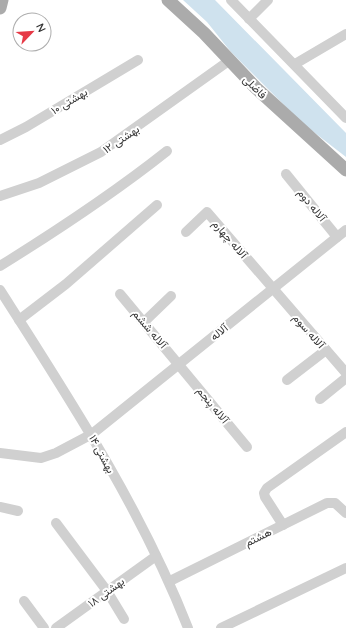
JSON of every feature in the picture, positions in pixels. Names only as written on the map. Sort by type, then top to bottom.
[{"type":"main road","points":[[0,8],[2,0]]},
{"type":"main road","name":"فاضلی","points":[[168,0],[204,33],[256,88],[346,170]]},
{"type":"street","points":[[231,0],[344,113]]},
{"type":"street","points":[[249,19],[268,0]]},
{"type":"street","points":[[294,64],[346,34]]},
{"type":"street","name":"بهشتی ۱۰","points":[[0,140],[26,127],[138,60]]},
{"type":"street","name":"بهشتی ۱۲","points":[[0,196],[39,183],[101,152],[230,60]]},
{"type":"street","points":[[0,266],[112,193],[167,151]]},
{"type":"street","name":"آلاله دوم","points":[[286,174],[337,237]]},
{"type":"street","points":[[19,320],[66,284],[157,205]]},
{"type":"street","name":"آلاله چهارم","points":[[186,232],[207,212],[273,288]]},
{"type":"street","name":"آلاله","points":[[0,453],[42,458],[56,453],[92,434],[346,230]]},
{"type":"street","name":"آلاله سوم","points":[[273,288],[346,373]]},
{"type":"street","name":"بهشتی ۱۴","points":[[0,290],[92,434],[170,581],[188,628]]},
{"type":"street","name":"آلاله ششم","points":[[120,294],[179,364]]},
{"type":"street","points":[[144,322],[171,296]]},
{"type":"street","points":[[287,380],[326,350]]},
{"type":"street","name":"آلاله پنجم","points":[[179,364],[247,447]]},
{"type":"street","points":[[320,399],[346,378]]},
{"type":"street","points":[[283,525],[265,497],[264,493],[267,488],[346,432]]},
{"type":"street","name":"هشتم","points":[[170,581],[327,503],[335,504],[346,513]]},
{"type":"street","points":[[0,507],[18,511]]},
{"type":"street","points":[[56,523],[107,591],[124,619]]},
{"type":"street","name":"بهشتی ۱۸","points":[[56,628],[156,556]]},
{"type":"street","points":[[221,628],[346,568]]},
{"type":"street","points":[[24,601],[44,628]]},
{"type":"water","points":[[183,0],[215,0],[346,133],[346,157],[302,123],[231,52],[207,22]]}]
